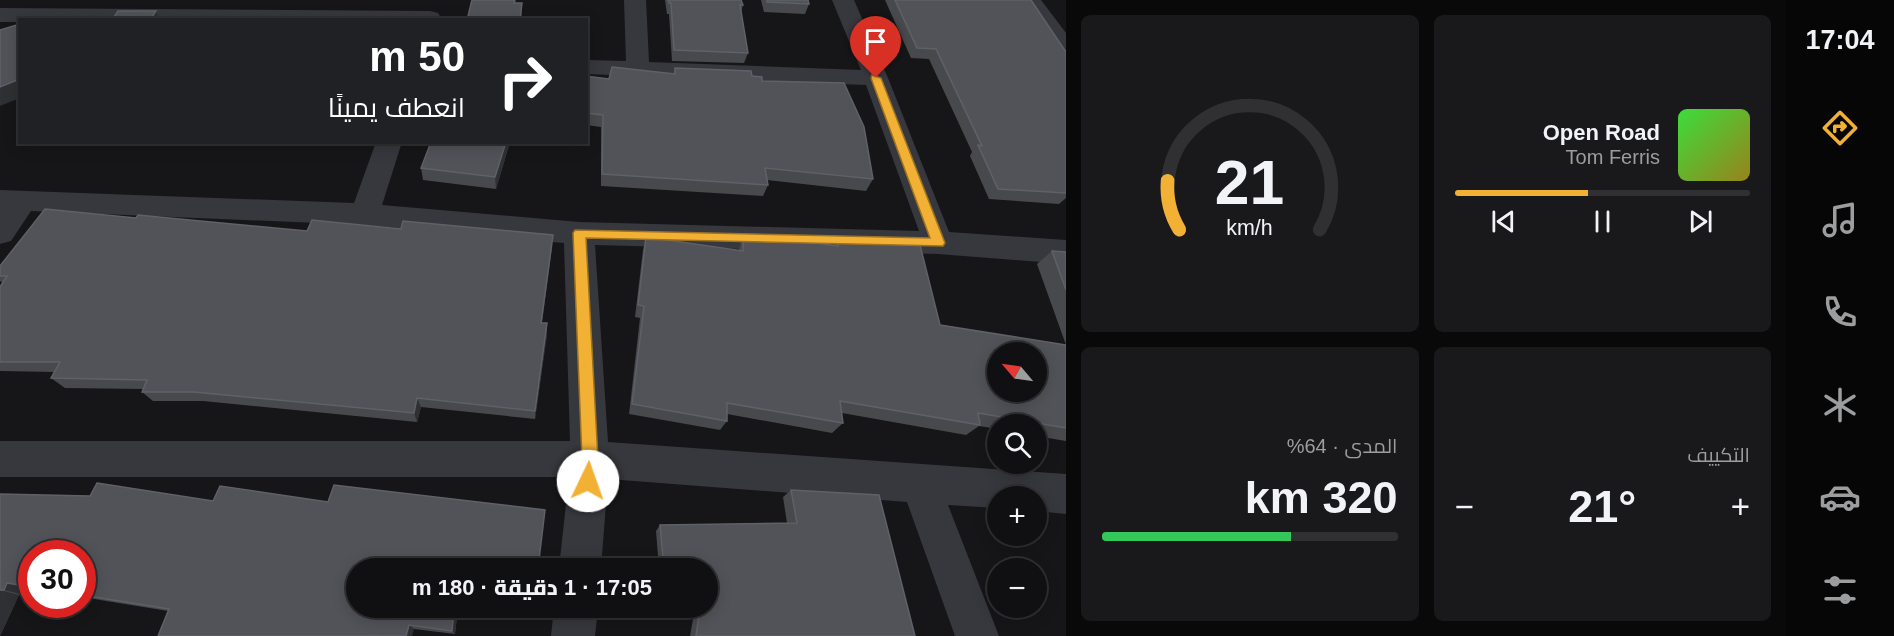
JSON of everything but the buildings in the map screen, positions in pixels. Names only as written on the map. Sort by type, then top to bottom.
[{"type":"street","points":[[635,0],[638,69]]},
{"type":"street","points":[[843,0],[876,78],[938,243]]},
{"type":"street","points":[[1030,0],[1066,49]]},
{"type":"street","points":[[0,15],[129,8],[431,13]]},
{"type":"street","points":[[588,67],[876,78]]},
{"type":"street","points":[[365,214],[388,144]]},
{"type":"street","points":[[0,233],[11,201],[365,214],[579,233],[938,243],[1066,252]]},
{"type":"street","points":[[579,233],[590,459],[581,558]]},
{"type":"street","points":[[0,459],[590,459],[1066,494]]},
{"type":"street","points":[[920,483],[977,636]]},
{"type":"street","points":[[573,636],[575,618]]},
{"type":"route","points":[[588,481],[590,459],[579,233],[938,243],[876,78]]}]
